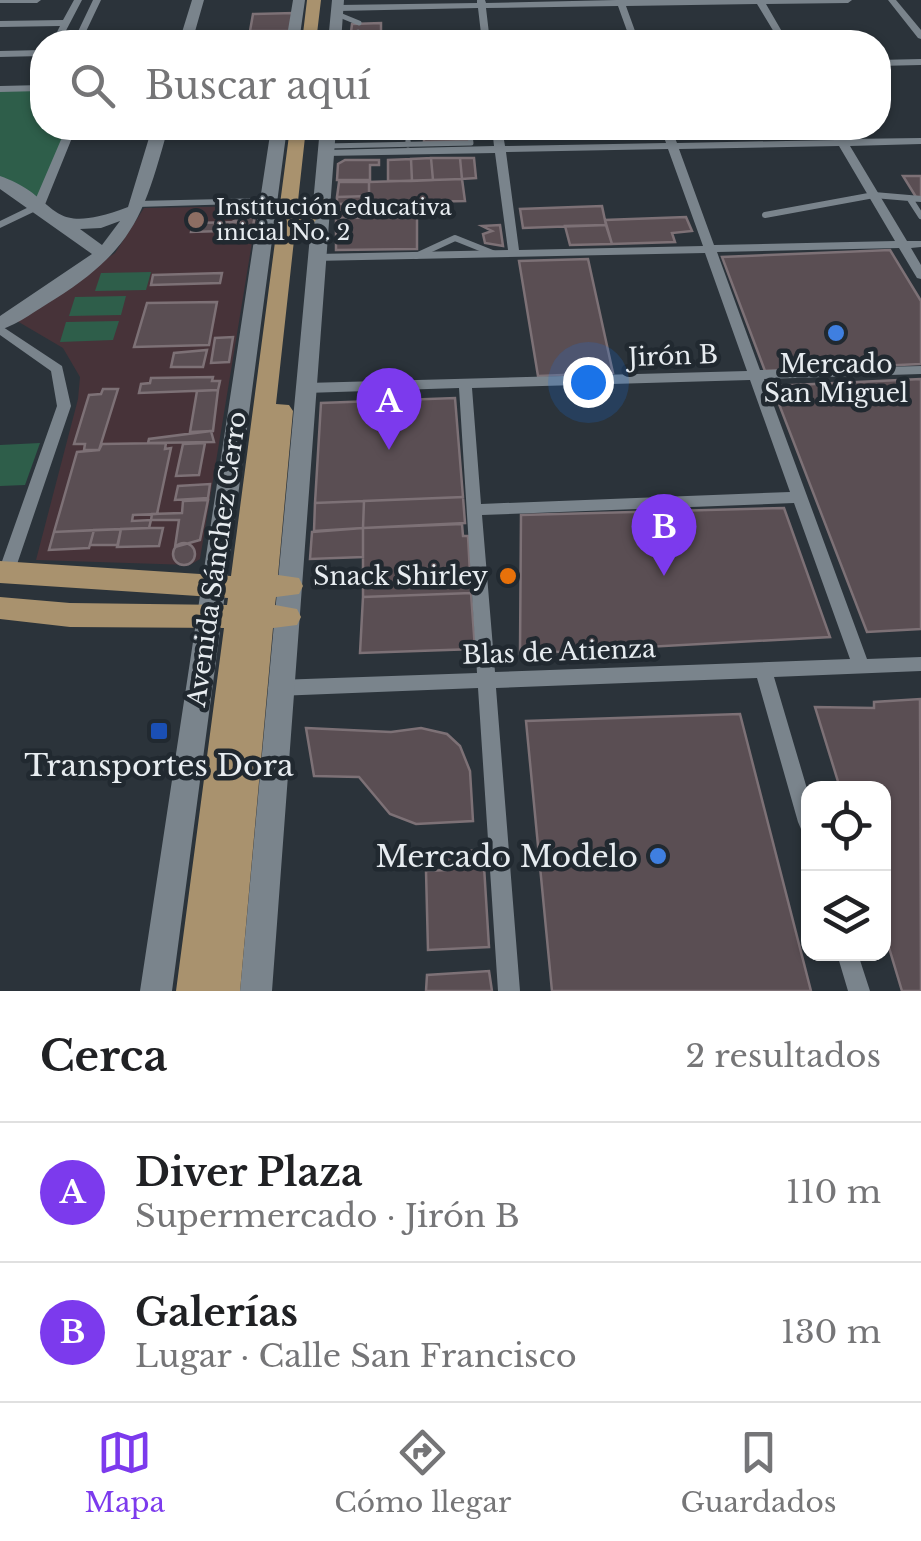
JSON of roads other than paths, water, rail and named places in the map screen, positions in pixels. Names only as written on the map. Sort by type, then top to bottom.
[{"type":"main road","points":[[189,30],[198,0]]},
{"type":"main road","points":[[294,30],[299,0]]},
{"type":"main road","points":[[314,0],[321,30]]},
{"type":"main road","points":[[0,327],[102,253],[136,207],[156,140]]},
{"type":"main road","name":"Avenida Sánchez Cerro","points":[[156,991],[276,140]]},
{"type":"main road","name":"Avenida Sánchez Cerro","points":[[256,991],[287,616],[266,583],[297,140]]},
{"type":"main road","name":"Avenida Sánchez Cerro","points":[[266,583],[300,227],[322,140]]},
{"type":"main road","name":"Avenida Sánchez Cerro","points":[[194,991],[237,731],[306,388],[321,204],[322,140]]},
{"type":"main road","points":[[0,181],[102,253]]},
{"type":"main road","points":[[300,227],[321,204]]},
{"type":"main road","points":[[64,226],[101,223],[136,207]]},
{"type":"main road","points":[[3,572],[214,588],[266,583]]},
{"type":"main road","points":[[0,608],[210,617],[287,616]]},
{"type":"main road","name":"Avenida Sánchez Cerro","points":[[222,991],[237,731]]},
{"type":"street","points":[[0,0],[37,0]]},
{"type":"street","points":[[63,30],[78,0]]},
{"type":"street","points":[[83,30],[97,0]]},
{"type":"street","points":[[334,6],[848,0]]},
{"type":"street","points":[[892,0],[921,36]]},
{"type":"street","points":[[759,1],[777,30]]},
{"type":"street","points":[[621,2],[631,30]]},
{"type":"street","points":[[481,3],[484,30]]},
{"type":"street","points":[[0,24],[66,24]]},
{"type":"street","points":[[0,54],[30,54]]},
{"type":"street","points":[[891,63],[921,62]]},
{"type":"street","points":[[0,90],[30,89]]},
{"type":"street","points":[[0,225],[38,207],[66,140]]},
{"type":"street","points":[[338,140],[500,150],[921,141]]},
{"type":"street","points":[[499,140],[514,254]]},
{"type":"street","points":[[671,140],[860,666]]},
{"type":"street","points":[[841,140],[921,275]]},
{"type":"street","points":[[136,207],[267,201]]},
{"type":"street","points":[[317,258],[921,244]]},
{"type":"street","points":[[0,327],[57,369],[64,406],[3,572]]},
{"type":"street","name":"Jirón B","points":[[306,388],[921,370]]},
{"type":"street","points":[[465,384],[508,991]]},
{"type":"street","points":[[474,510],[800,498]]},
{"type":"street","name":"Blas de Atienza","points":[[198,690],[921,664]]},
{"type":"street","points":[[763,670],[801,798]]},
{"type":"street","points":[[850,961],[860,991]]},
{"type":"lane","points":[[334,6],[359,24]]},
{"type":"lane","points":[[339,140],[408,144],[471,143],[471,140]]},
{"type":"lane","points":[[765,215],[874,195],[921,199]]},
{"type":"lane","points":[[910,199],[921,216]]},
{"type":"place","name":"Institución educativa inicial No. 2","points":[[196,220]]},
{"type":"place","name":"Mercado San Miguel","points":[[836,333]]},
{"type":"place","name":"Diver Plaza","points":[[389,450]]},
{"type":"place","name":"Snack Shirley","points":[[508,576]]},
{"type":"place","name":"Galerías","points":[[664,576]]},
{"type":"place","name":"Transportes Dora","points":[[159,731]]},
{"type":"place","name":"Mercado Modelo","points":[[658,856]]}]
